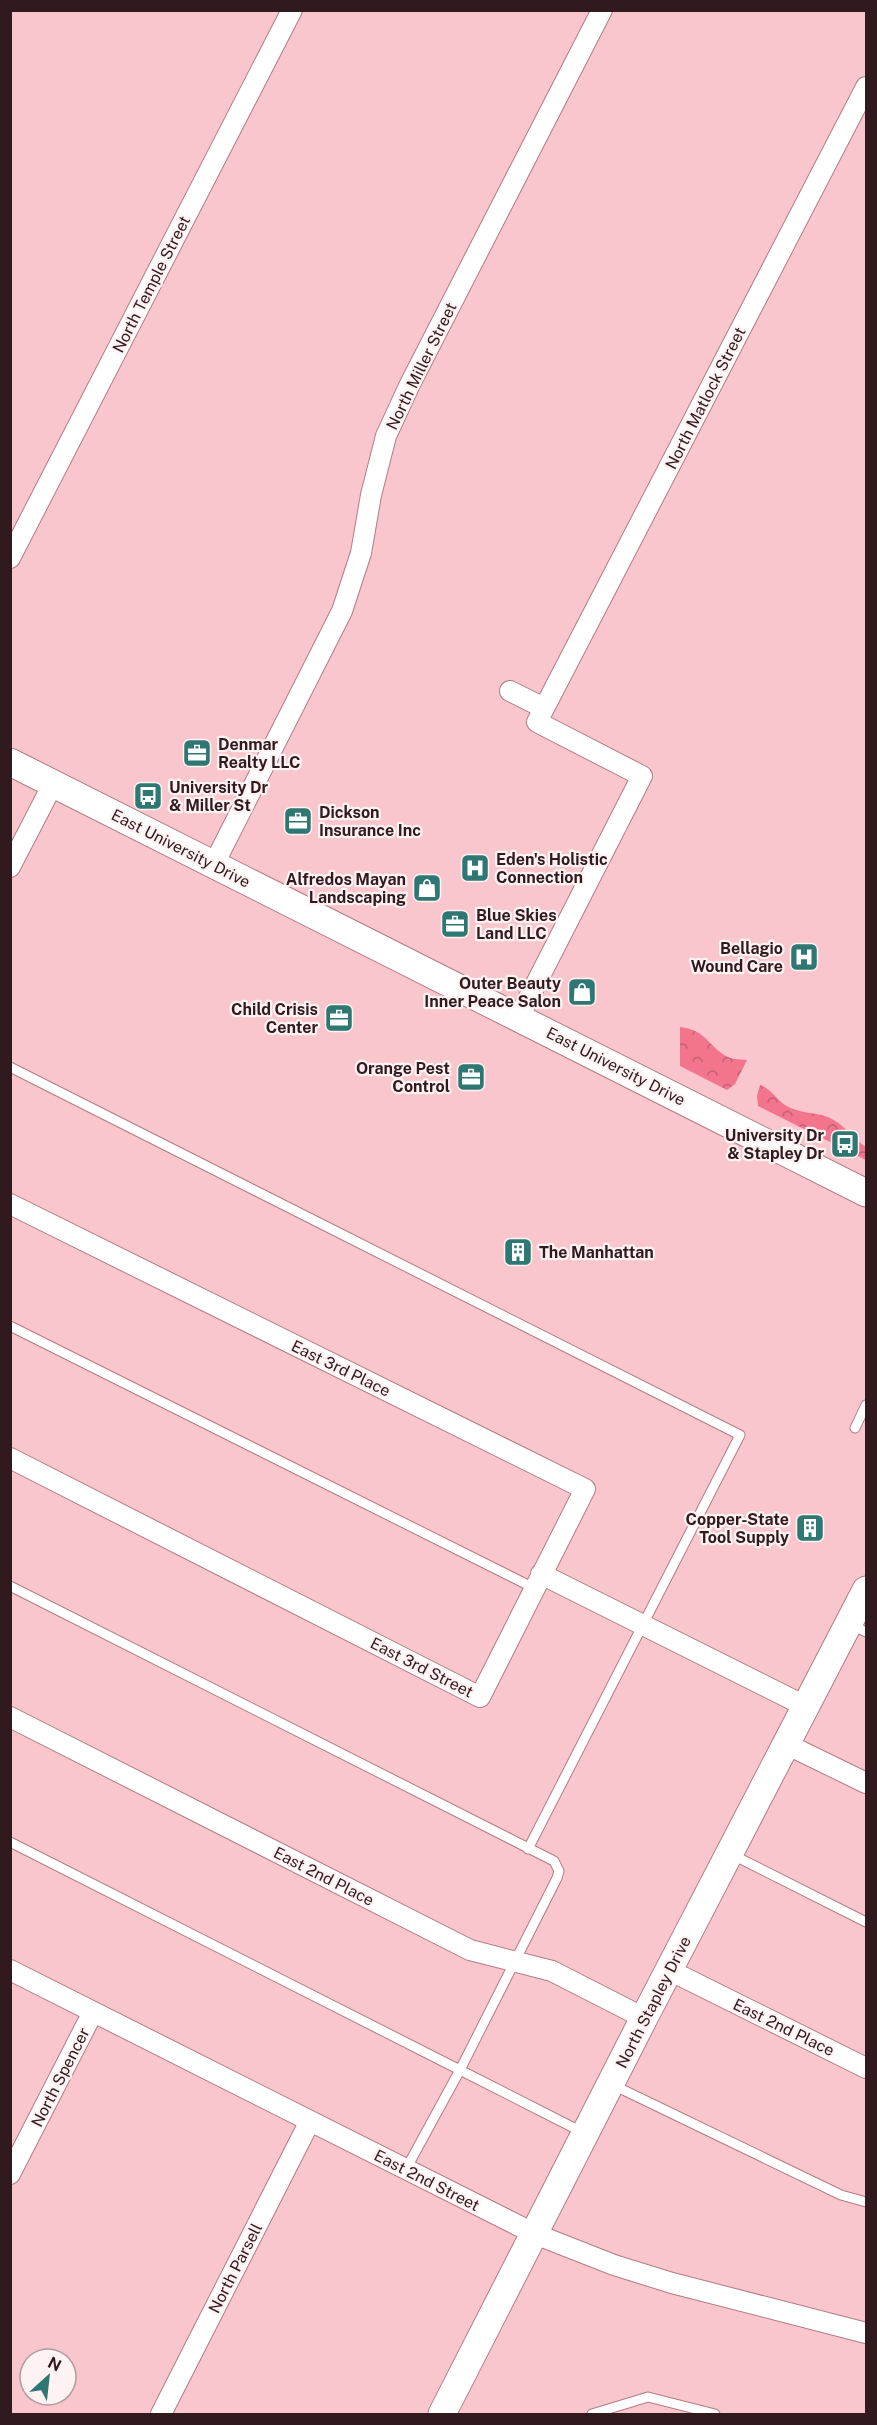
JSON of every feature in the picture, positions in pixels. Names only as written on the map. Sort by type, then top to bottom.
[{"type":"main road","name":"East University Drive","points":[[10,762],[867,1193]]},
{"type":"main road","name":"North Stapley Drive","points":[[442,2415],[805,1706],[858,1628],[867,1590]]},
{"type":"street","name":"North Temple Street","points":[[10,558],[291,10]]},
{"type":"street","name":"North Miller Street","points":[[214,864],[342,611],[361,553],[371,495],[386,436],[410,384],[602,10]]},
{"type":"street","name":"North Matlock Street","points":[[544,708],[867,87]]},
{"type":"street","points":[[510,691],[544,708],[537,722],[642,776],[519,1017]]},
{"type":"street","points":[[10,867],[53,784]]},
{"type":"street","name":"East 3rd Place","points":[[10,1204],[585,1488],[537,1581]]},
{"type":"street","name":"East 3rd Street","points":[[10,1458],[480,1697],[537,1581]]},
{"type":"street","points":[[537,1581],[644,1625],[805,1706]]},
{"type":"street","name":"East 2nd Place","points":[[10,1717],[470,1950],[552,1971],[644,2018]]},
{"type":"street","points":[[786,1744],[867,1783]]},
{"type":"street","name":"East 2nd Street","points":[[10,1970],[535,2234],[614,2265],[672,2283],[867,2333]]},
{"type":"street","name":"East 2nd Place","points":[[669,1970],[867,2068]]},
{"type":"street","name":"North Spencer","points":[[10,2174],[93,2012]]},
{"type":"street","name":"North Parsell","points":[[161,2415],[310,2121]]},
{"type":"lane","points":[[10,1067],[740,1435],[528,1849]]},
{"type":"lane","points":[[10,1326],[537,1581]]},
{"type":"lane","points":[[855,1428],[867,1405]]},
{"type":"lane","points":[[10,1586],[554,1861],[559,1871],[516,1962],[406,2169]]},
{"type":"lane","points":[[10,1842],[586,2134]]},
{"type":"lane","points":[[731,1854],[867,1922]]},
{"type":"lane","points":[[611,2084],[842,2195],[867,2202]]},
{"type":"lane","points":[[592,2415],[648,2397],[715,2415]]},
{"type":"green space","points":[[680,1027],[696,1031],[728,1057],[747,1060],[735,1084],[727,1090],[680,1066]]},
{"type":"green space","points":[[760,1085],[785,1105],[803,1112],[824,1116],[845,1128],[866,1147],[866,1160],[758,1106],[757,1096]]},
{"type":"place","name":"Denmar Realty LLC","points":[[197,753]]},
{"type":"place","name":"University Dr & Miller St","points":[[148,796]]},
{"type":"place","name":"Dickson Insurance Inc","points":[[298,821]]},
{"type":"place","name":"Eden's Holistic Connection","points":[[475,868]]},
{"type":"place","name":"Alfredos Mayan Landscaping","points":[[427,888]]},
{"type":"place","name":"Blue Skies Land LLC","points":[[455,924]]},
{"type":"place","name":"Bellagio Wound Care","points":[[804,957]]},
{"type":"place","name":"Outer Beauty Inner Peace Salon","points":[[582,992]]},
{"type":"place","name":"Child Crisis Center","points":[[339,1018]]},
{"type":"place","name":"Orange Pest Control","points":[[471,1077]]},
{"type":"place","name":"University Dr & Stapley Dr","points":[[845,1144]]},
{"type":"place","name":"The Manhattan","points":[[518,1252]]},
{"type":"place","name":"Copper-State Tool Supply","points":[[810,1528]]}]
